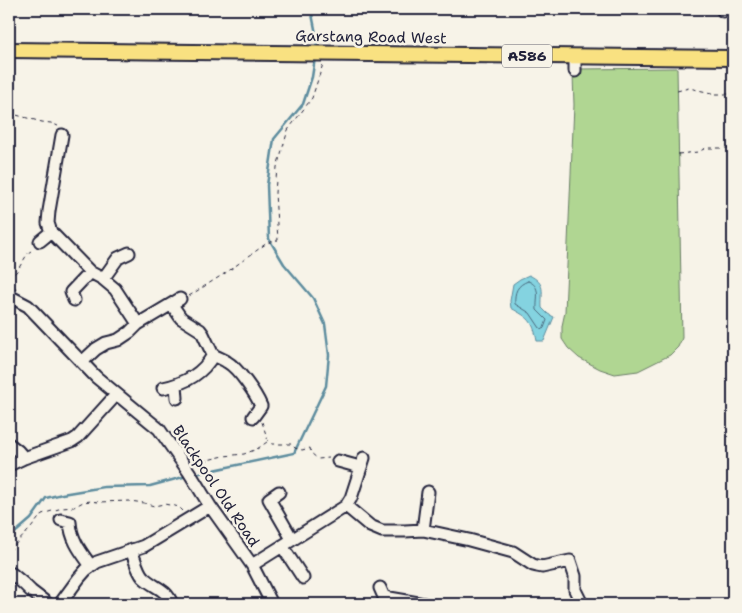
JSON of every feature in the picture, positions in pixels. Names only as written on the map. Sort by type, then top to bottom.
[{"type":"main road","name":"Garstang Road West","points":[[9,50],[733,58]]},
{"type":"street","points":[[574,71],[575,56]]},
{"type":"street","points":[[62,135],[57,188],[49,212],[48,223],[51,232],[90,272],[103,279],[115,289],[138,324]]},
{"type":"street","points":[[40,240],[51,232]]},
{"type":"street","points":[[103,279],[116,252],[130,253]]},
{"type":"street","points":[[69,294],[90,272]]},
{"type":"street","name":"Blackpool Old Road","points":[[9,296],[28,306],[96,377],[159,429],[252,565],[272,604]]},
{"type":"street","points":[[82,362],[96,349],[106,343],[118,340],[138,324],[176,302],[181,318],[204,334],[213,355],[228,362],[242,376],[258,399],[260,411]]},
{"type":"street","points":[[163,388],[176,385],[200,372],[213,355]]},
{"type":"street","points":[[176,385],[177,398]]},
{"type":"street","points":[[9,464],[72,441],[78,437],[116,395]]},
{"type":"street","points":[[9,444],[18,450],[24,458]]},
{"type":"street","points":[[252,565],[346,506],[351,498],[362,463],[338,460]]},
{"type":"street","points":[[280,492],[264,499],[287,542],[303,578]]},
{"type":"street","points":[[423,530],[428,492]]},
{"type":"street","points":[[66,602],[79,578],[91,566],[104,559],[144,546],[210,506]]},
{"type":"street","points":[[346,506],[370,526],[382,531],[423,530],[469,540],[513,552],[533,565],[542,567],[576,560],[575,590],[582,604]]},
{"type":"street","points":[[70,520],[74,540],[91,566]]},
{"type":"street","points":[[131,550],[140,573],[145,579],[170,597],[172,604]]},
{"type":"street","points":[[12,571],[31,592],[48,604]]},
{"type":"street","points":[[381,596],[424,604]]},
{"type":"path","points":[[176,302],[185,299],[267,243],[278,240],[275,193],[277,167],[288,130],[312,98],[319,53]]},
{"type":"path","points":[[677,91],[689,88],[716,94],[733,94]]},
{"type":"path","points":[[9,113],[51,123],[58,126],[62,135]]},
{"type":"path","points":[[678,154],[698,152],[706,148],[733,148]]},
{"type":"path","points":[[9,279],[17,271],[28,253],[39,245],[40,240]]},
{"type":"path","points":[[260,411],[268,441],[272,444],[290,444],[302,450],[310,448],[318,459],[338,460]]},
{"type":"path","points":[[189,473],[191,464],[224,456],[244,454],[257,449],[268,441]]},
{"type":"path","points":[[9,551],[42,514],[62,508],[74,507],[82,502],[130,501],[154,506],[164,504],[179,506],[191,517]]},
{"type":"green space","points":[[677,68],[682,338],[678,347],[670,355],[638,371],[615,374],[600,369],[579,358],[568,348],[562,339],[565,312],[574,105],[573,75],[577,69]]},
{"type":"water","points":[[529,275],[535,278],[541,285],[542,308],[554,317],[544,341],[537,341],[534,328],[529,320],[511,308],[510,301],[513,284]]},
{"type":"waterway","points":[[311,9],[317,39],[316,48]]},
{"type":"waterway","points":[[195,474],[294,453],[326,386],[329,355],[325,324],[313,298],[284,264],[269,239],[267,185],[274,139],[303,104],[312,77],[315,58]]},
{"type":"waterway","points":[[9,538],[31,519],[46,498],[104,487],[150,486],[187,476]]}]
